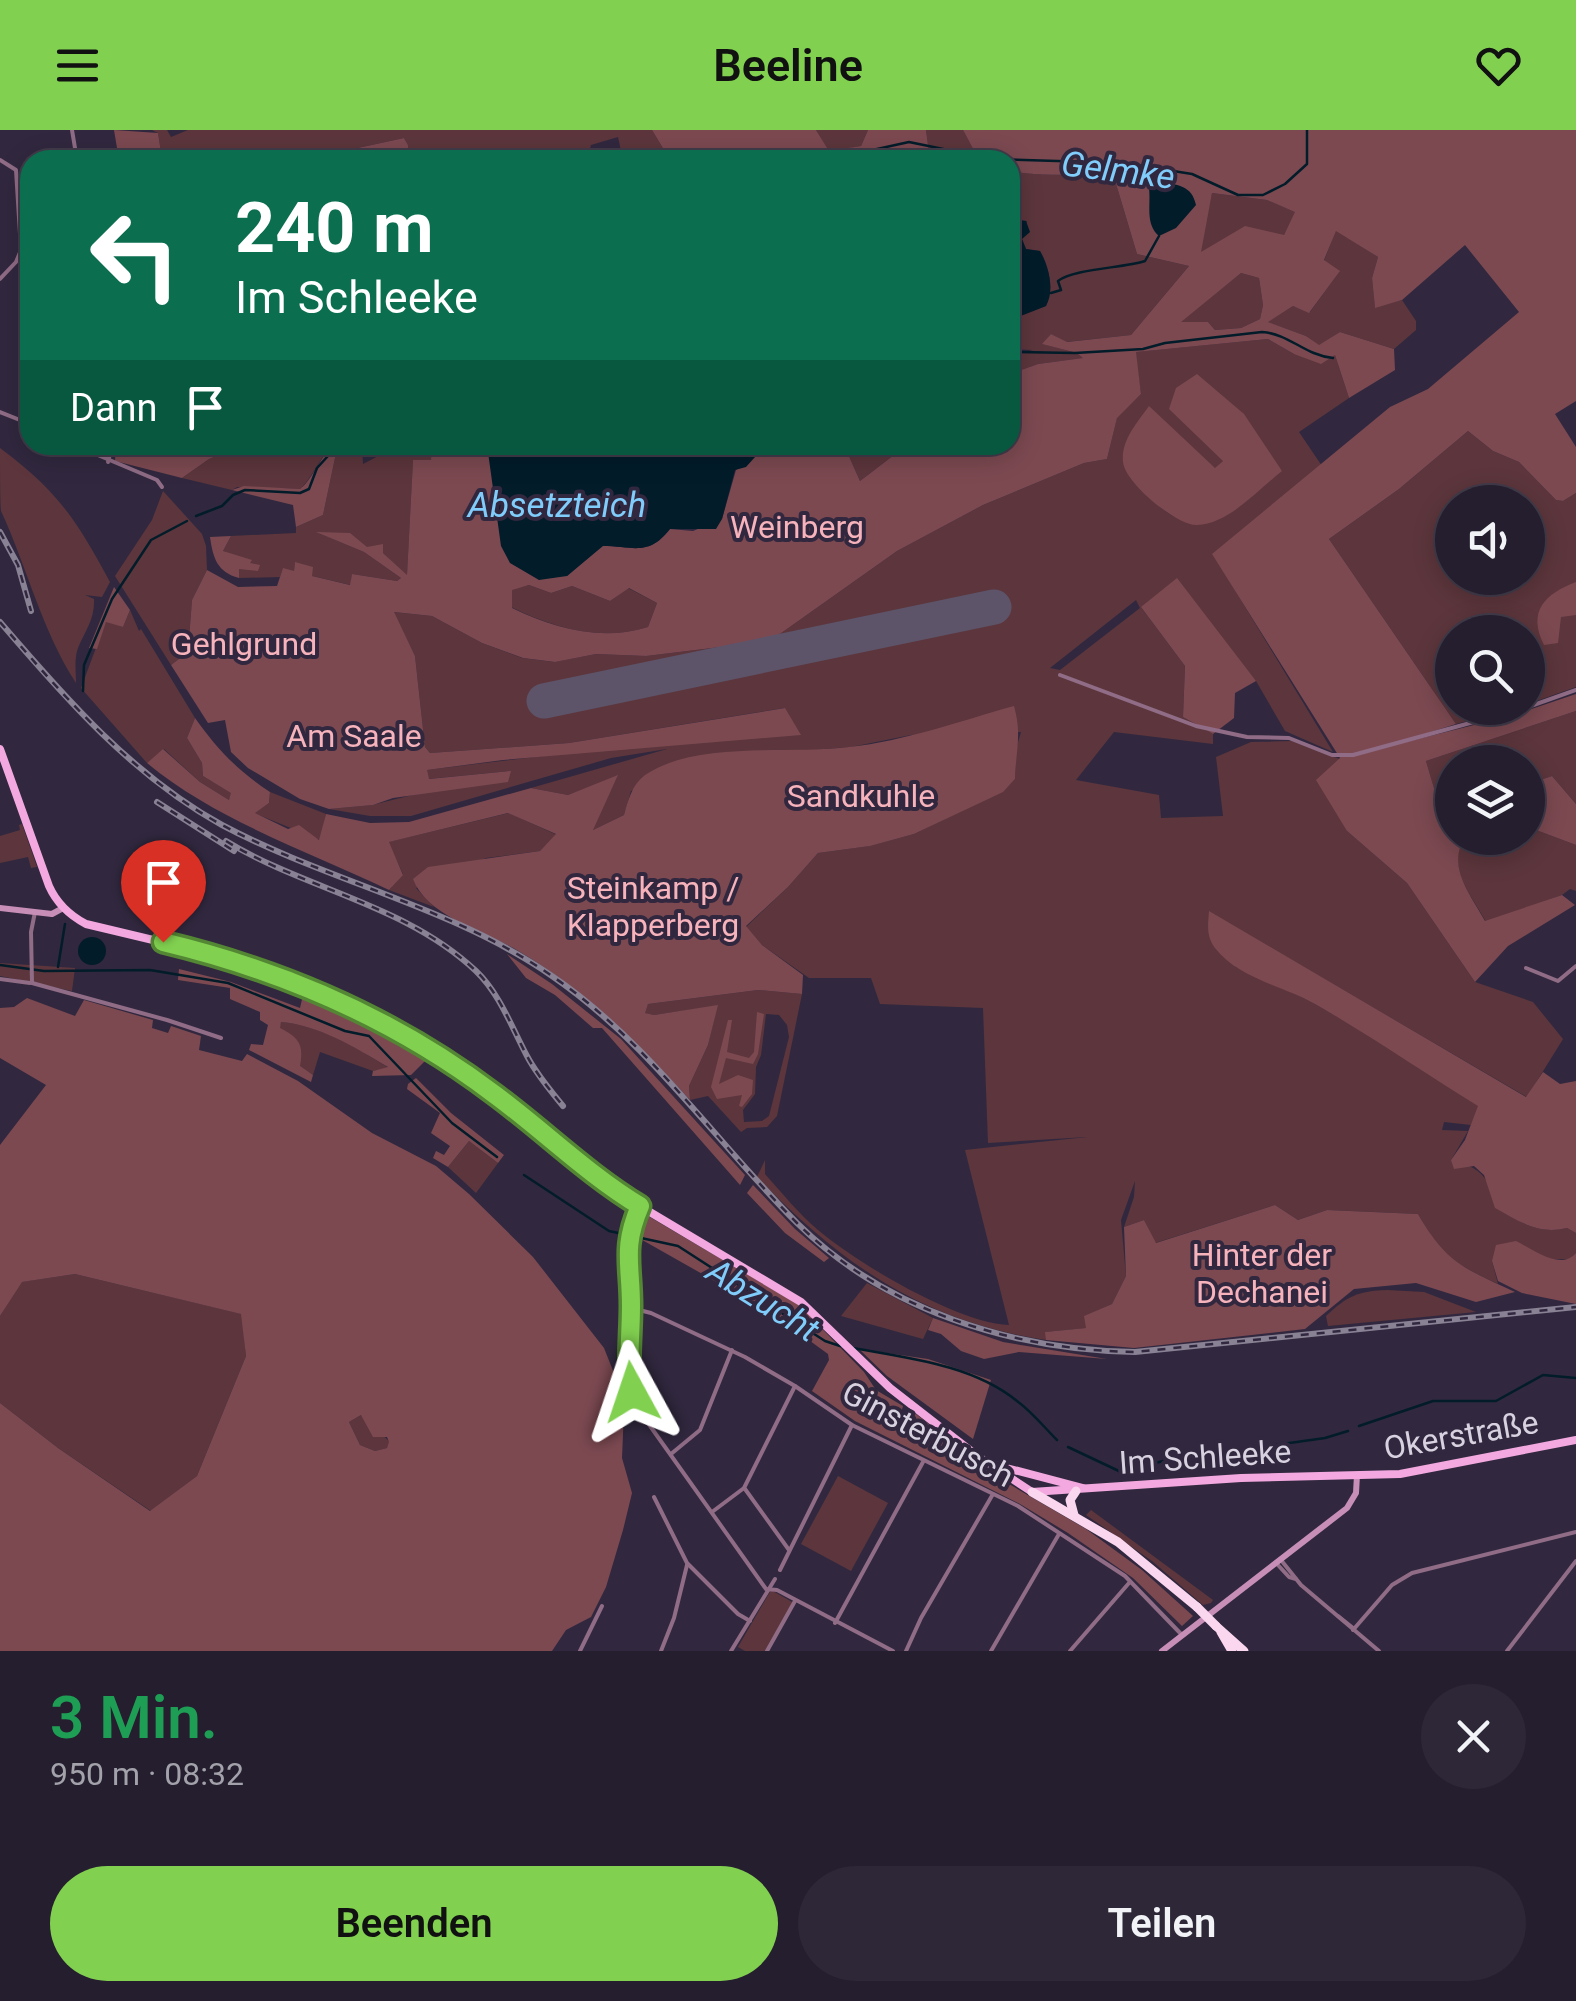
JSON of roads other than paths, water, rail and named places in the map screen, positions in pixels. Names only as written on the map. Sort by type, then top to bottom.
[{"type":"highway","points":[[1074,1515],[1070,1500],[1076,1491]]},
{"type":"highway","points":[[1032,1492],[1074,1515],[1158,1572],[1244,1651]]},
{"type":"highway","points":[[1216,1626],[1232,1651]]},
{"type":"main road","points":[[0,749],[49,886],[63,908],[52,914],[0,908]]},
{"type":"main road","name":"Im Schleeke","points":[[63,908],[86,924],[216,956],[319,992],[378,1018],[477,1081],[608,1185],[781,1288],[814,1312],[890,1388],[985,1462],[1032,1492],[1355,1475]]},
{"type":"main road","name":"Okerstraße","points":[[1355,1475],[1430,1470],[1576,1440]]},
{"type":"main road","name":"Im Schleeke","points":[[985,1462],[1088,1489]]},
{"type":"main road","points":[[1162,1651],[1331,1522],[1353,1500],[1355,1475]]},
{"type":"street","points":[[0,160],[16,170],[20,223]]},
{"type":"street","points":[[0,279],[20,254]]},
{"type":"street","points":[[94,455],[157,480],[162,487]]},
{"type":"street","points":[[108,462],[110,455]]},
{"type":"street","points":[[1060,675],[1151,711],[1247,737],[1289,738],[1332,755],[1346,756],[1460,725]]},
{"type":"street","points":[[1545,701],[1576,690]]},
{"type":"street","points":[[31,980],[35,912]]},
{"type":"street","points":[[1526,968],[1558,981],[1576,966]]},
{"type":"street","points":[[0,980],[31,980],[221,1038]]},
{"type":"street","points":[[640,1206],[628,1241],[631,1308],[627,1364],[632,1392],[638,1409],[769,1591]]},
{"type":"street","name":"Ginsterbusch","points":[[631,1308],[651,1313],[732,1350],[852,1425],[993,1494],[1060,1532],[1130,1582],[1182,1635]]},
{"type":"street","points":[[670,1454],[698,1434],[732,1350]]},
{"type":"street","points":[[712,1512],[744,1488],[795,1386]]},
{"type":"street","points":[[780,1570],[852,1425]]},
{"type":"street","points":[[835,1623],[923,1462]]},
{"type":"street","points":[[744,1488],[789,1550]]},
{"type":"street","points":[[906,1651],[993,1494]]},
{"type":"street","points":[[654,1498],[688,1563],[738,1614],[750,1620]]},
{"type":"street","points":[[992,1651],[1060,1532]]},
{"type":"street","points":[[1354,1630],[1392,1585],[1406,1576],[1576,1532]]},
{"type":"street","points":[[1279,1561],[1379,1651]]},
{"type":"street","points":[[1507,1651],[1576,1561]]},
{"type":"street","points":[[661,1651],[688,1563]]},
{"type":"street","points":[[731,1651],[775,1579]]},
{"type":"street","points":[[1070,1651],[1130,1582]]},
{"type":"street","points":[[769,1591],[777,1590],[893,1651]]},
{"type":"street","points":[[767,1651],[795,1601]]},
{"type":"street","points":[[580,1651],[602,1606]]},
{"type":"water","points":[[1161,182],[1188,190],[1196,205],[1176,228],[1159,236],[1150,220],[1149,188]]},
{"type":"water","points":[[1020,220],[1026,221],[1030,232],[1022,239],[1026,249],[1040,251],[1048,271],[1046,306],[1020,316]]},
{"type":"water","name":"Absetzteich","points":[[488,455],[755,455],[746,467],[735,470],[716,529],[670,529],[647,547],[603,546],[567,576],[539,580],[510,563],[501,546]]},
{"type":"water","points":[[92,937],[102,941],[106,951],[102,961],[92,965],[82,961],[78,951],[82,941]]},
{"type":"waterway","name":"Gelmke","points":[[1020,160],[1123,163],[1192,174],[1238,195],[1263,195],[1285,184],[1307,164],[1307,130]]},
{"type":"waterway","name":"Gelmke","points":[[873,150],[909,142],[948,150]]},
{"type":"waterway","points":[[1051,293],[1061,290],[1058,281],[1065,277],[1145,261],[1159,236]]},
{"type":"waterway","points":[[1020,352],[1143,349],[1262,332],[1333,358]]},
{"type":"waterway","name":"Gelmke","points":[[196,516],[222,506],[245,490],[300,493],[309,489],[317,468],[329,455]]},
{"type":"waterway","name":"Gelmke","points":[[83,691],[84,665],[112,599],[151,540],[187,521]]},
{"type":"waterway","name":"Gelmke","points":[[58,967],[65,924]]},
{"type":"waterway","name":"Abzucht","points":[[0,965],[44,971],[150,970],[228,983],[345,1031],[369,1036],[452,1123],[497,1157]]},
{"type":"waterway","name":"Abzucht","points":[[524,1175],[609,1231],[678,1246],[825,1341],[840,1346]]},
{"type":"waterway","name":"Abzucht","points":[[853,1348],[939,1365],[981,1379],[1022,1405],[1057,1440]]},
{"type":"waterway","name":"Abzucht","points":[[1359,1426],[1433,1401],[1496,1401],[1543,1375],[1576,1378]]},
{"type":"waterway","name":"Abzucht","points":[[1126,1471],[1163,1461],[1325,1438],[1348,1431]]},
{"type":"waterway","name":"Abzucht","points":[[1068,1447],[1121,1472]]},
{"type":"railway","points":[[0,532],[18,565],[31,611]]},
{"type":"railway","points":[[0,622],[102,734],[190,805],[263,845],[474,931],[514,952],[587,1002],[651,1062],[797,1223],[832,1254],[911,1302],[998,1334],[1043,1343],[1135,1352],[1576,1307]]},
{"type":"railway","points":[[157,802],[234,851]]},
{"type":"railway","points":[[226,841],[289,873],[387,913],[448,948],[492,990],[531,1063],[563,1106]]},
{"type":"park label","name":"Weinberg","points":[[797,527]]},
{"type":"park label","name":"Gehlgrund","points":[[244,644]]},
{"type":"park label","name":"Am Saale","points":[[354,736]]},
{"type":"park label","name":"Sandkuhle","points":[[861,796]]},
{"type":"park label","name":"Steinkamp / Klapperberg","points":[[653,906]]},
{"type":"park label","name":"Hinter der Dechanei","points":[[1262,1274]]}]
